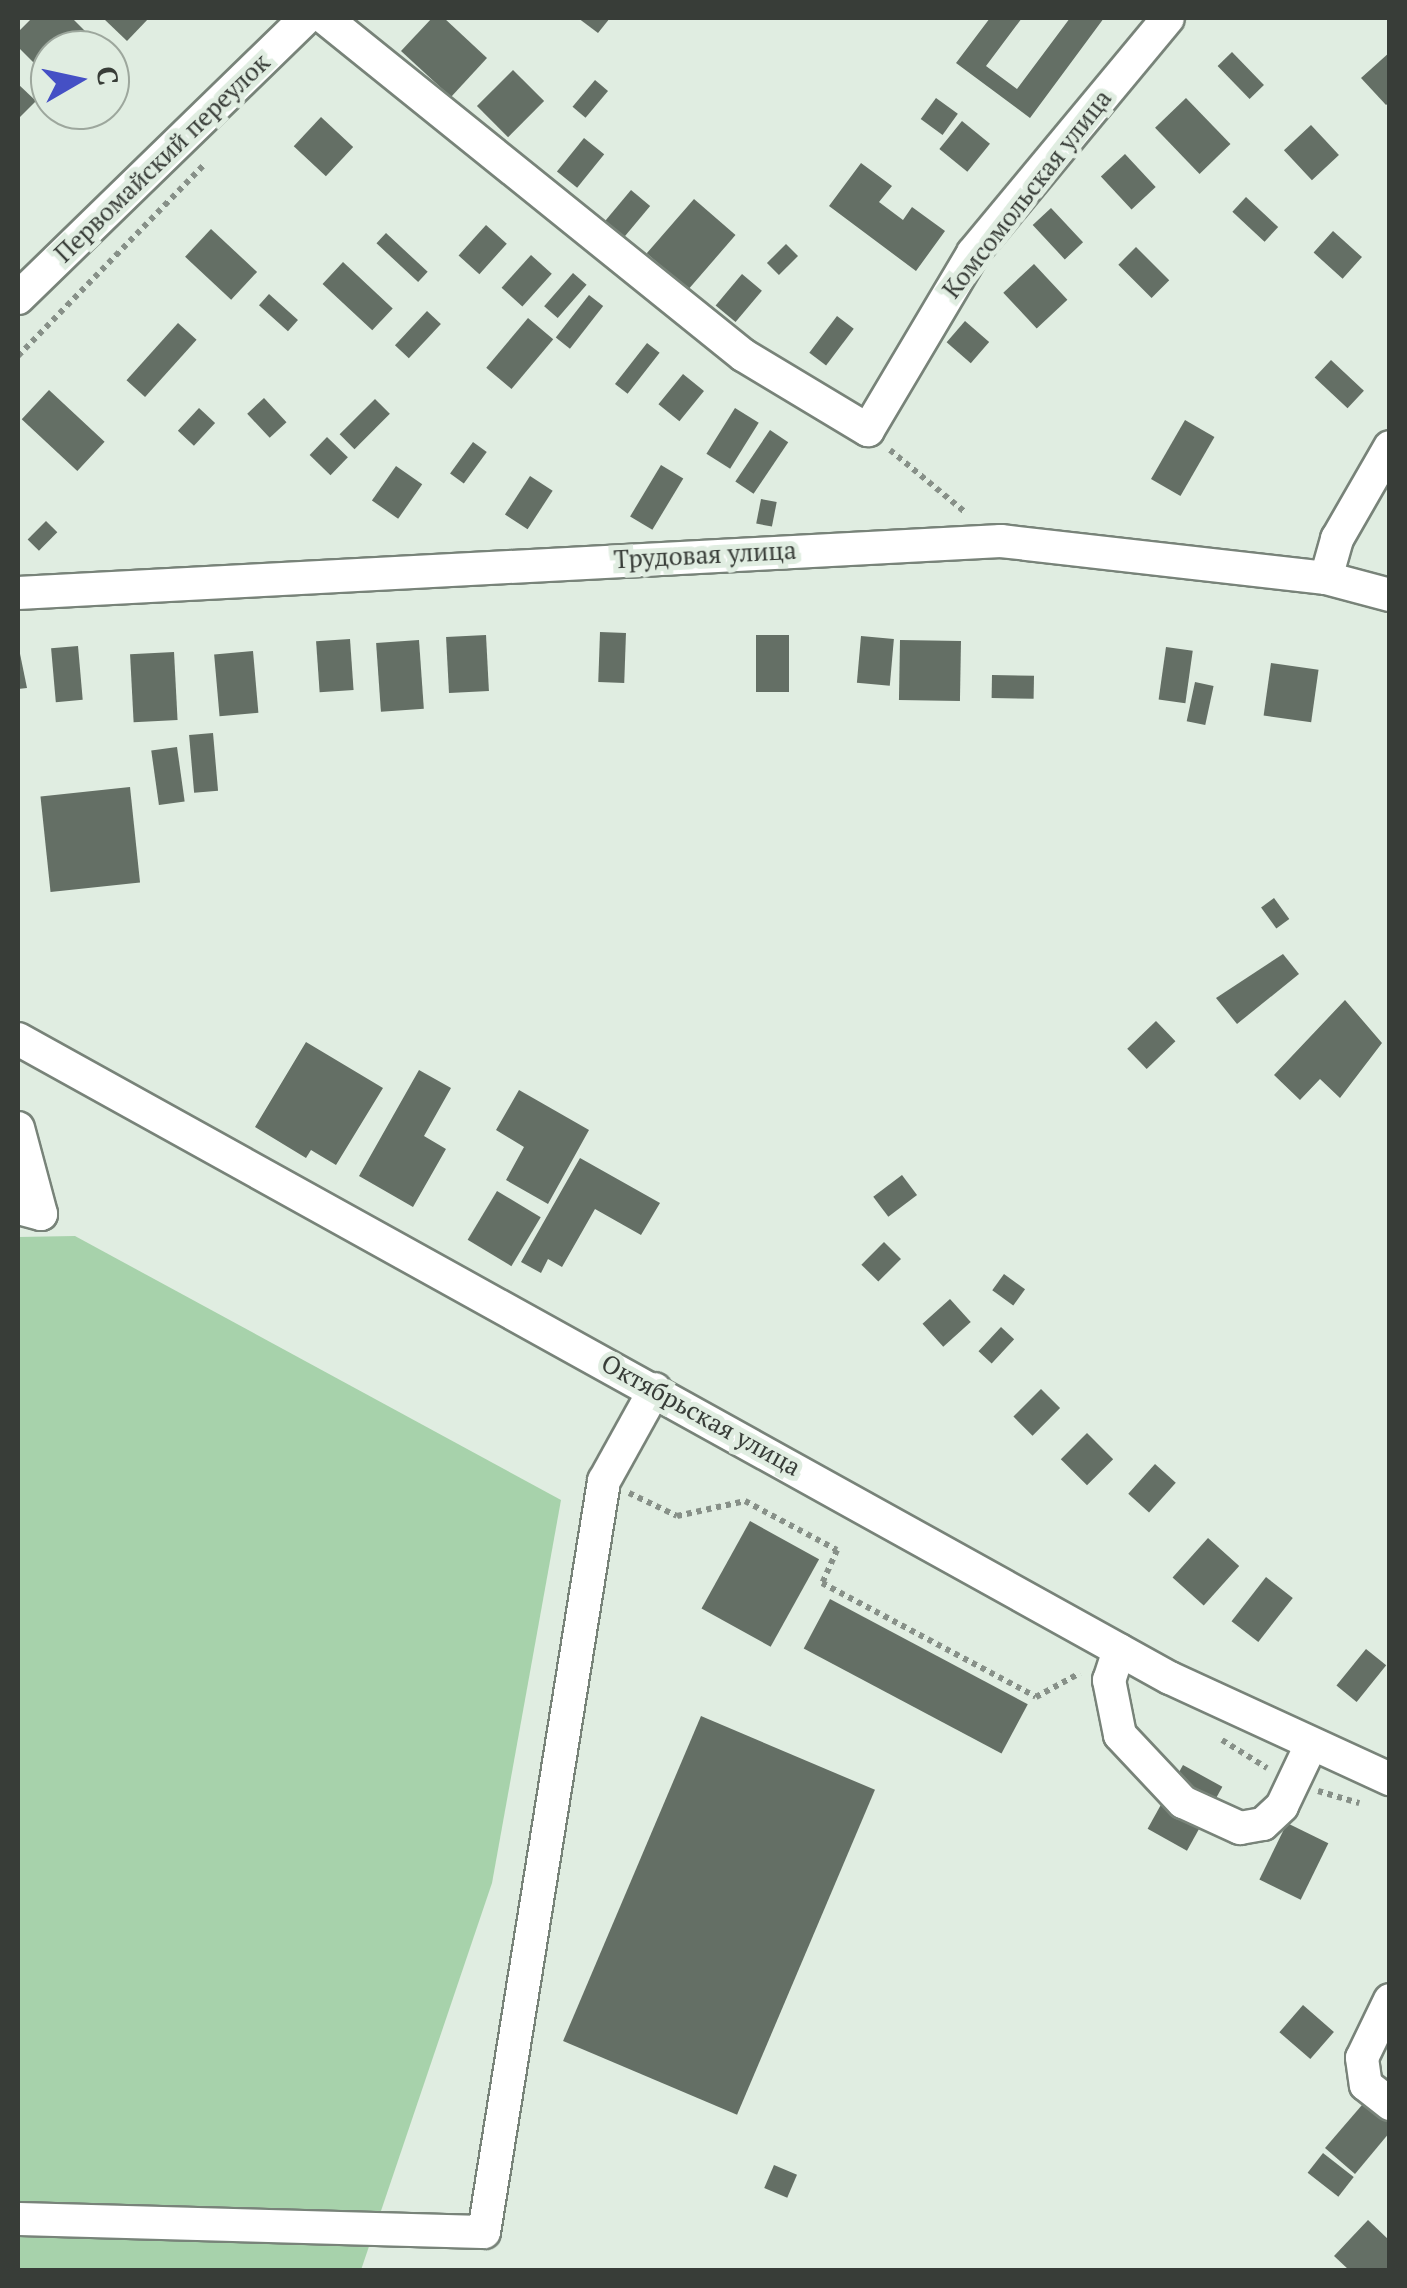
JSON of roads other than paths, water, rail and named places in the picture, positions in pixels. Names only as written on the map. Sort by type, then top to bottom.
[{"type":"street","name":"Первомайский переулок","points":[[18,298],[306,18]]},
{"type":"street","name":"Комсомольская улица","points":[[325,18],[744,355],[868,430],[973,253],[1168,18]]},
{"type":"street","points":[[1326,578],[1337,539],[1390,448]]},
{"type":"street","name":"Трудовая улица","points":[[18,593],[1001,541],[1326,578],[1390,595]]},
{"type":"street","name":"Октябрьская улица","points":[[18,1039],[655,1389],[1115,1660],[1310,1748],[1381,1793]]},
{"type":"street","points":[[18,1128],[40,1214],[18,1208]]},
{"type":"street","points":[[18,2219],[484,2232],[604,1481],[655,1389]]},
{"type":"street","points":[[1115,1660],[1110,1707],[1120,1735],[1183,1802],[1240,1828],[1263,1824],[1292,1784],[1310,1748]]},
{"type":"street","points":[[1390,2000],[1362,2058],[1366,2085],[1390,2104]]}]
